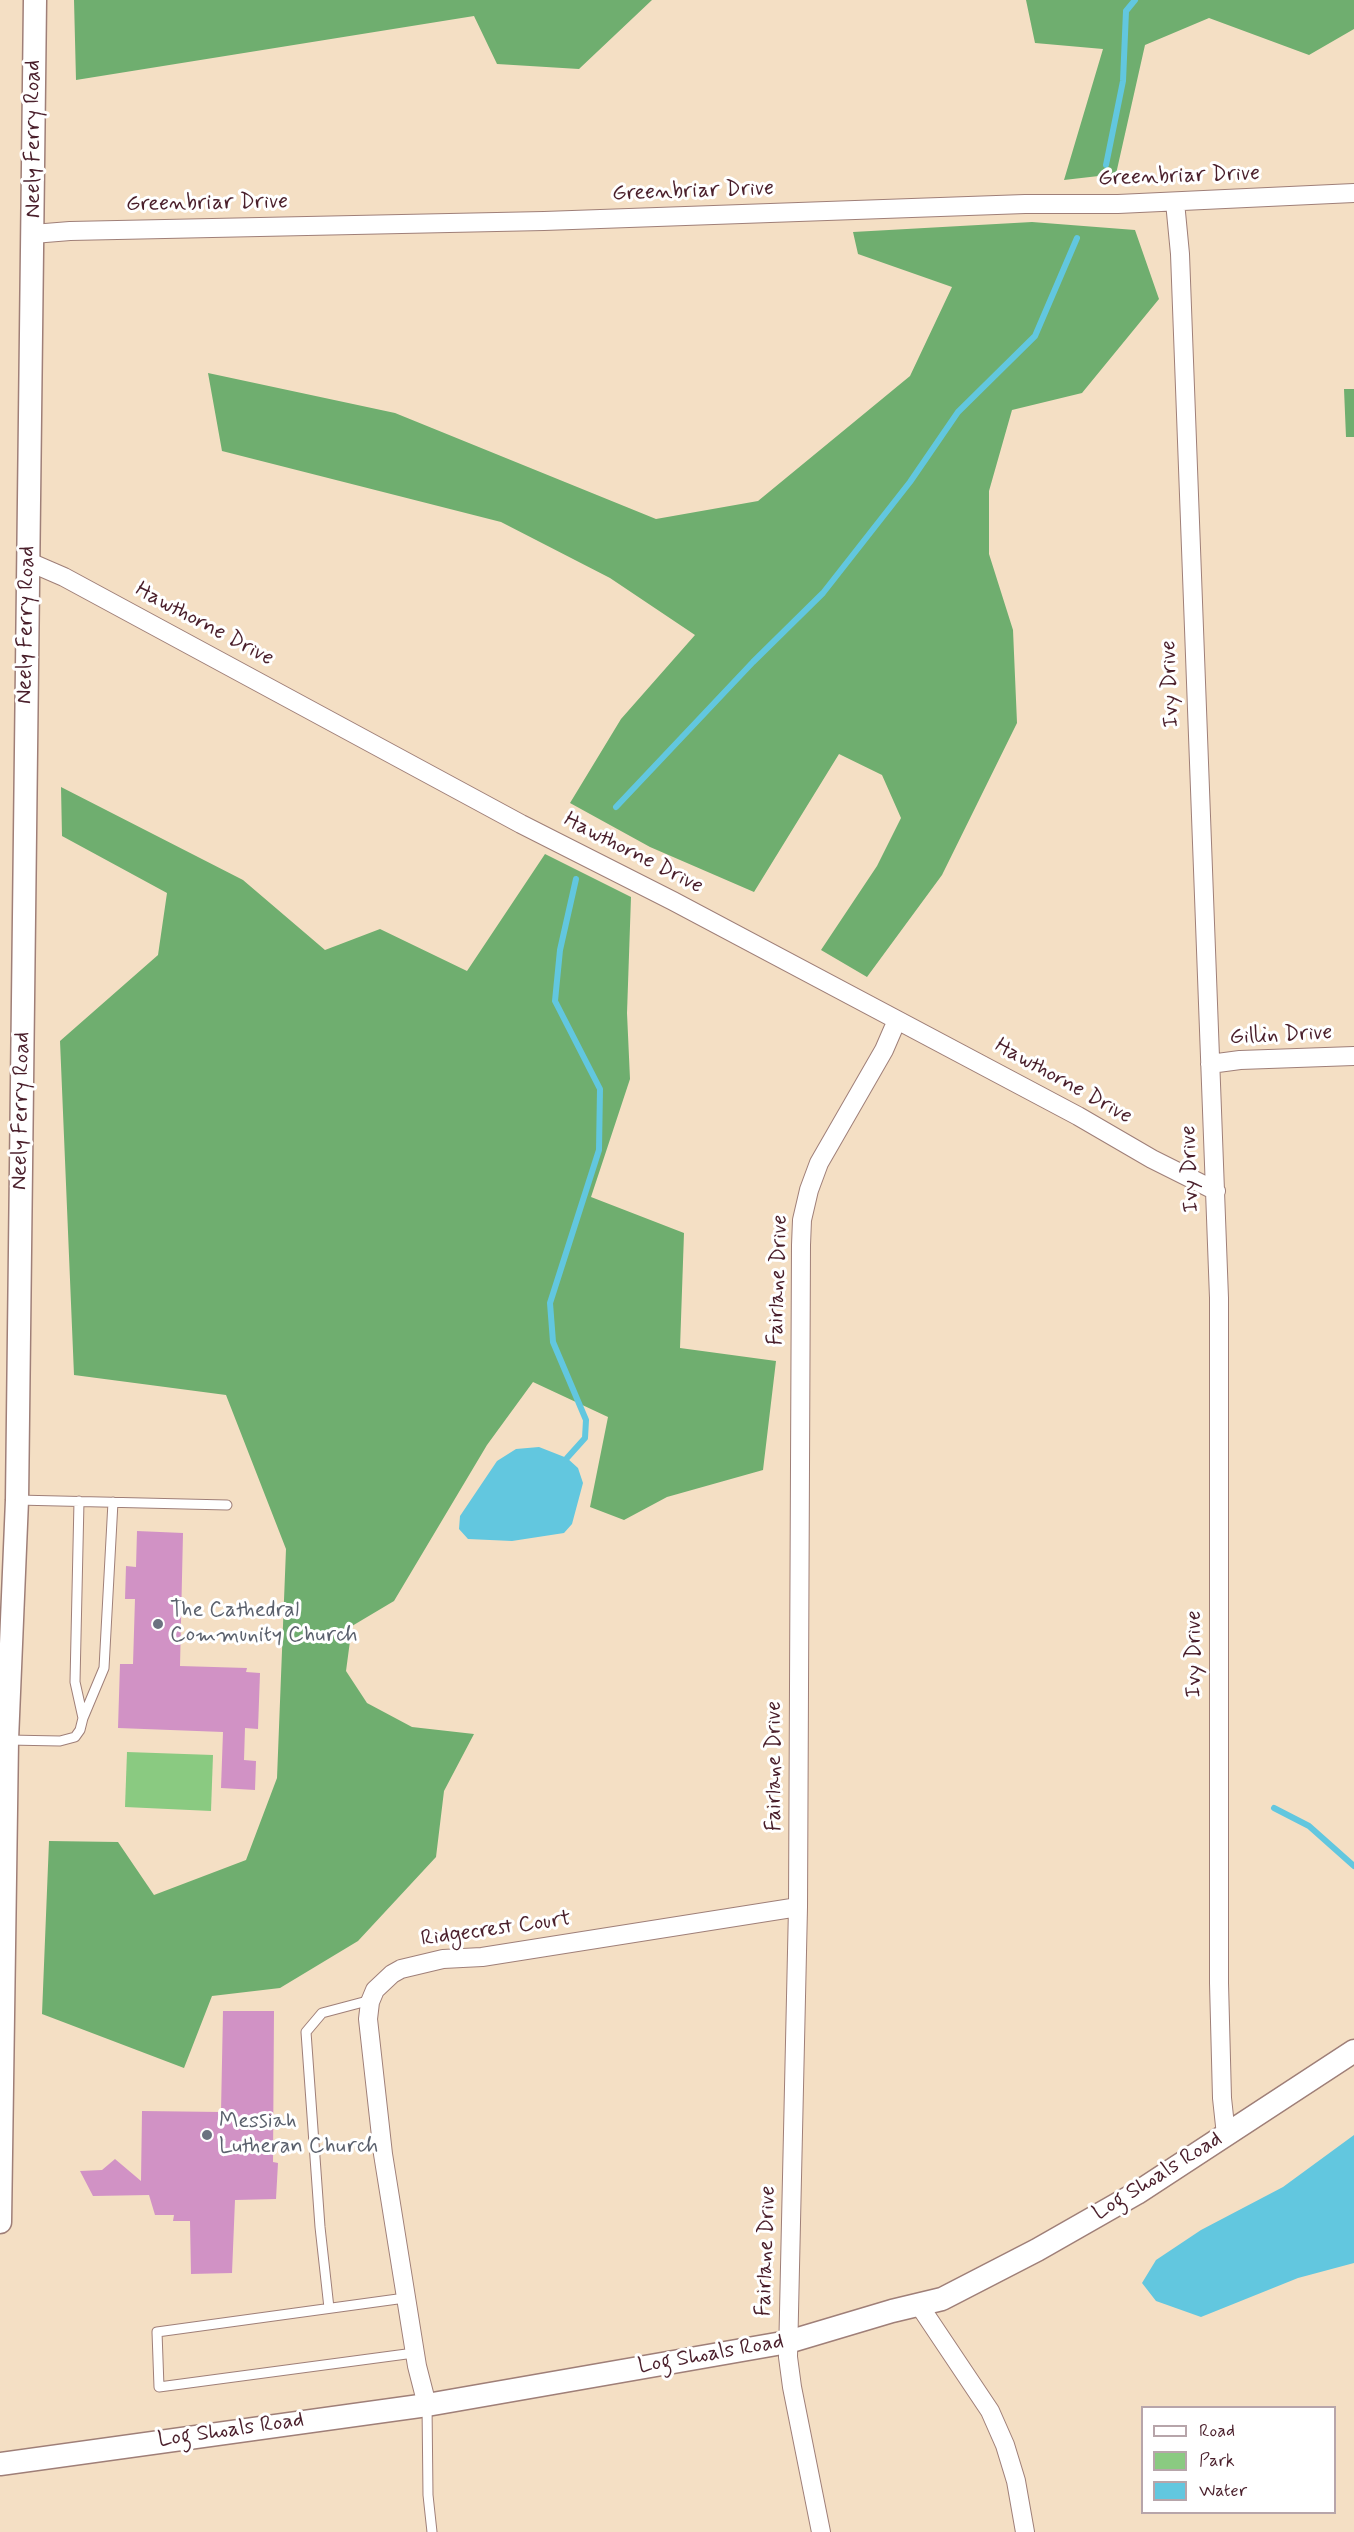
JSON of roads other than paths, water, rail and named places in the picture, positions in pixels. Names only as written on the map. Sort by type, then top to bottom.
[{"type":"street","name":"Neely Ferry Road","points":[[0,2222],[7,1740],[17,1500],[35,0]]},
{"type":"street","name":"Greenbriar Drive","points":[[33,234],[70,231],[544,221],[1026,204],[1175,202],[1354,194]]},
{"type":"street","name":"Ivy Drive","points":[[1175,202],[1180,254],[1216,1191],[1220,1345],[1219,1983],[1222,2098],[1226,2135]]},
{"type":"street","name":"Hawthorne Drive","points":[[27,561],[64,577],[521,824],[673,901],[1152,1159],[1216,1191]]},
{"type":"street","name":"Fairlane Drive","points":[[821,2532],[792,2387],[788,2342],[798,1907],[802,1220],[808,1190],[819,1163],[884,1050],[897,1020]]},
{"type":"street","name":"Gillin Drive","points":[[1210,1064],[1240,1060],[1354,1056]]},
{"type":"street","name":"Ridgecrest Court","points":[[371,2000],[381,1983],[392,1974],[401,1969],[443,1959],[482,1957],[798,1907]]},
{"type":"street","points":[[371,2000],[368,2019],[382,2143],[414,2353],[427,2405]]},
{"type":"street","name":"Log Shoals Road","points":[[0,2464],[427,2405],[788,2342],[892,2311],[919,2306],[958,2291],[1037,2250],[1137,2193],[1354,2050]]},
{"type":"street","points":[[919,2306],[990,2411],[1005,2445],[1016,2481],[1025,2532]]},
{"type":"lane","points":[[17,1500],[227,1505]]},
{"type":"lane","points":[[79,1501],[75,1682],[83,1718]]},
{"type":"lane","points":[[7,1740],[60,1741],[75,1737],[80,1730],[104,1668],[113,1502]]},
{"type":"lane","points":[[329,2308],[320,2227],[306,2032],[322,2013],[371,2000]]},
{"type":"lane","points":[[405,2298],[157,2332],[159,2387],[414,2353]]},
{"type":"lane","points":[[427,2405],[428,2495],[432,2532]]},
{"type":"water","points":[[539,1447],[567,1458],[578,1468],[583,1483],[572,1524],[564,1533],[512,1541],[468,1539],[459,1529],[460,1516],[497,1461],[516,1449]]},
{"type":"water","points":[[1354,2135],[1354,2263],[1298,2278],[1201,2317],[1156,2301],[1142,2283],[1156,2260],[1201,2230],[1283,2187]]},
{"type":"waterway","points":[[1106,165],[1123,81],[1126,11],[1135,0]]},
{"type":"waterway","points":[[616,807],[753,662],[823,593],[910,482],[958,412],[1035,336],[1077,238]]},
{"type":"waterway","points":[[567,1458],[585,1438],[586,1420],[553,1342],[550,1303],[599,1150],[600,1089],[555,1001],[560,950],[576,879]]},
{"type":"waterway","points":[[1274,1808],[1309,1826],[1354,1866]]},
{"type":"place","name":"The Cathedral Community Church","points":[[158,1624]]},
{"type":"place","name":"Messiah Lutheran Church","points":[[207,2135]]}]
